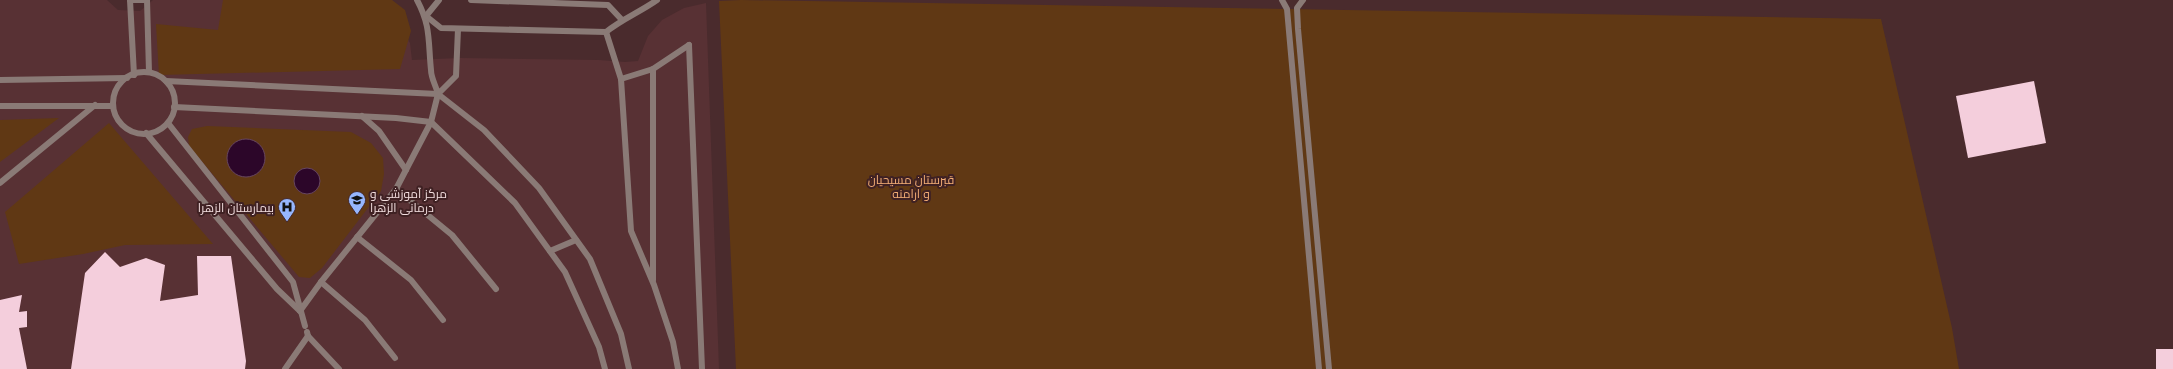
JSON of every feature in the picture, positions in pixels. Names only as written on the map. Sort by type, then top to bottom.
[{"type":"lane","points":[[131,76],[130,0],[147,0],[149,72]]},
{"type":"lane","points":[[417,0],[426,16],[430,41],[431,72],[438,94],[484,130],[539,188],[590,259],[621,334],[630,369]]},
{"type":"lane","points":[[426,16],[439,0]]},
{"type":"lane","points":[[471,0],[608,4],[622,20]]},
{"type":"lane","points":[[426,16],[441,28],[606,32],[622,20],[638,14],[657,0]]},
{"type":"lane","points":[[1282,0],[1287,9],[1319,369]]},
{"type":"lane","points":[[1303,0],[1297,8],[1298,29],[1328,369]]},
{"type":"lane","points":[[300,311],[320,282],[396,189],[431,122],[438,94],[456,76],[458,28]]},
{"type":"lane","points":[[606,32],[621,79],[631,231],[653,283],[673,342],[678,369]]},
{"type":"lane","points":[[621,79],[653,69],[689,45],[702,369]]},
{"type":"lane","points":[[653,69],[653,283]]},
{"type":"lane","points":[[0,80],[131,76],[149,72],[163,78],[166,81],[174,92],[176,99],[168,123],[152,133],[133,131],[124,126],[117,118],[113,106],[115,89],[131,76]]},
{"type":"lane","points":[[166,81],[438,94]]},
{"type":"lane","points":[[0,183],[94,105]]},
{"type":"lane","points":[[0,106],[113,106]]},
{"type":"lane","points":[[174,107],[362,116],[431,122],[515,203],[565,272],[599,347],[605,369]]},
{"type":"lane","points":[[362,116],[379,131],[406,170]]},
{"type":"lane","points":[[168,123],[293,282],[300,311],[307,331],[339,369]]},
{"type":"lane","points":[[146,133],[277,289],[300,311]]},
{"type":"lane","points":[[396,189],[452,235],[496,289]]},
{"type":"lane","points":[[357,237],[411,280],[443,320]]},
{"type":"lane","points":[[550,251],[576,240]]},
{"type":"lane","points":[[320,282],[365,320],[395,358]]},
{"type":"lane","points":[[285,369],[307,331]]},
{"type":"shaded area","name":"بیمارستان الزهرا","points":[[0,0],[107,0],[118,10],[140,11],[153,0],[361,0],[405,34],[410,43],[412,60],[460,58],[599,60],[625,62],[638,61],[648,36],[662,20],[684,8],[706,3],[719,369],[0,369]]},
{"type":"shaded area","points":[[242,139],[250,139],[260,144],[264,151],[264,165],[260,172],[250,177],[242,177],[232,172],[230,169],[227,162],[227,154],[232,144],[235,142]]},
{"type":"shaded area","points":[[307,168],[316,172],[320,181],[316,190],[307,194],[298,190],[294,181],[298,172]]},
{"type":"green space","points":[[223,0],[392,0],[405,10],[411,31],[400,69],[159,75],[156,24],[218,30]]},
{"type":"green space","name":"قبرستان مسیحیان و ارامنه","points":[[741,0],[1881,19],[1952,328],[1959,369],[736,369],[719,1]]},
{"type":"green space","points":[[59,118],[0,162],[0,120]]},
{"type":"green space","points":[[109,123],[213,244],[125,245],[83,254],[19,264],[5,212]]},
{"type":"green space","points":[[207,126],[351,132],[371,143],[383,158],[384,174],[381,191],[322,268],[310,278],[299,277],[189,146],[188,137],[192,129]]},
{"type":"building","points":[[2034,81],[2046,143],[1968,158],[1956,96]]},
{"type":"building","points":[[105,252],[120,267],[146,258],[165,265],[160,301],[198,295],[197,256],[231,256],[246,361],[245,369],[71,369],[85,273]]},
{"type":"building","points":[[22,295],[19,312],[27,311],[27,327],[19,328],[27,369],[0,369],[0,300]]},
{"type":"building","points":[[2156,349],[2173,349],[2173,369],[2156,369]]},
{"type":"place","name":"مرکز آموزشی و درمانی الزهرا","points":[[357,215]]},
{"type":"place","name":"بیمارستان الزهرا","points":[[287,222]]}]
